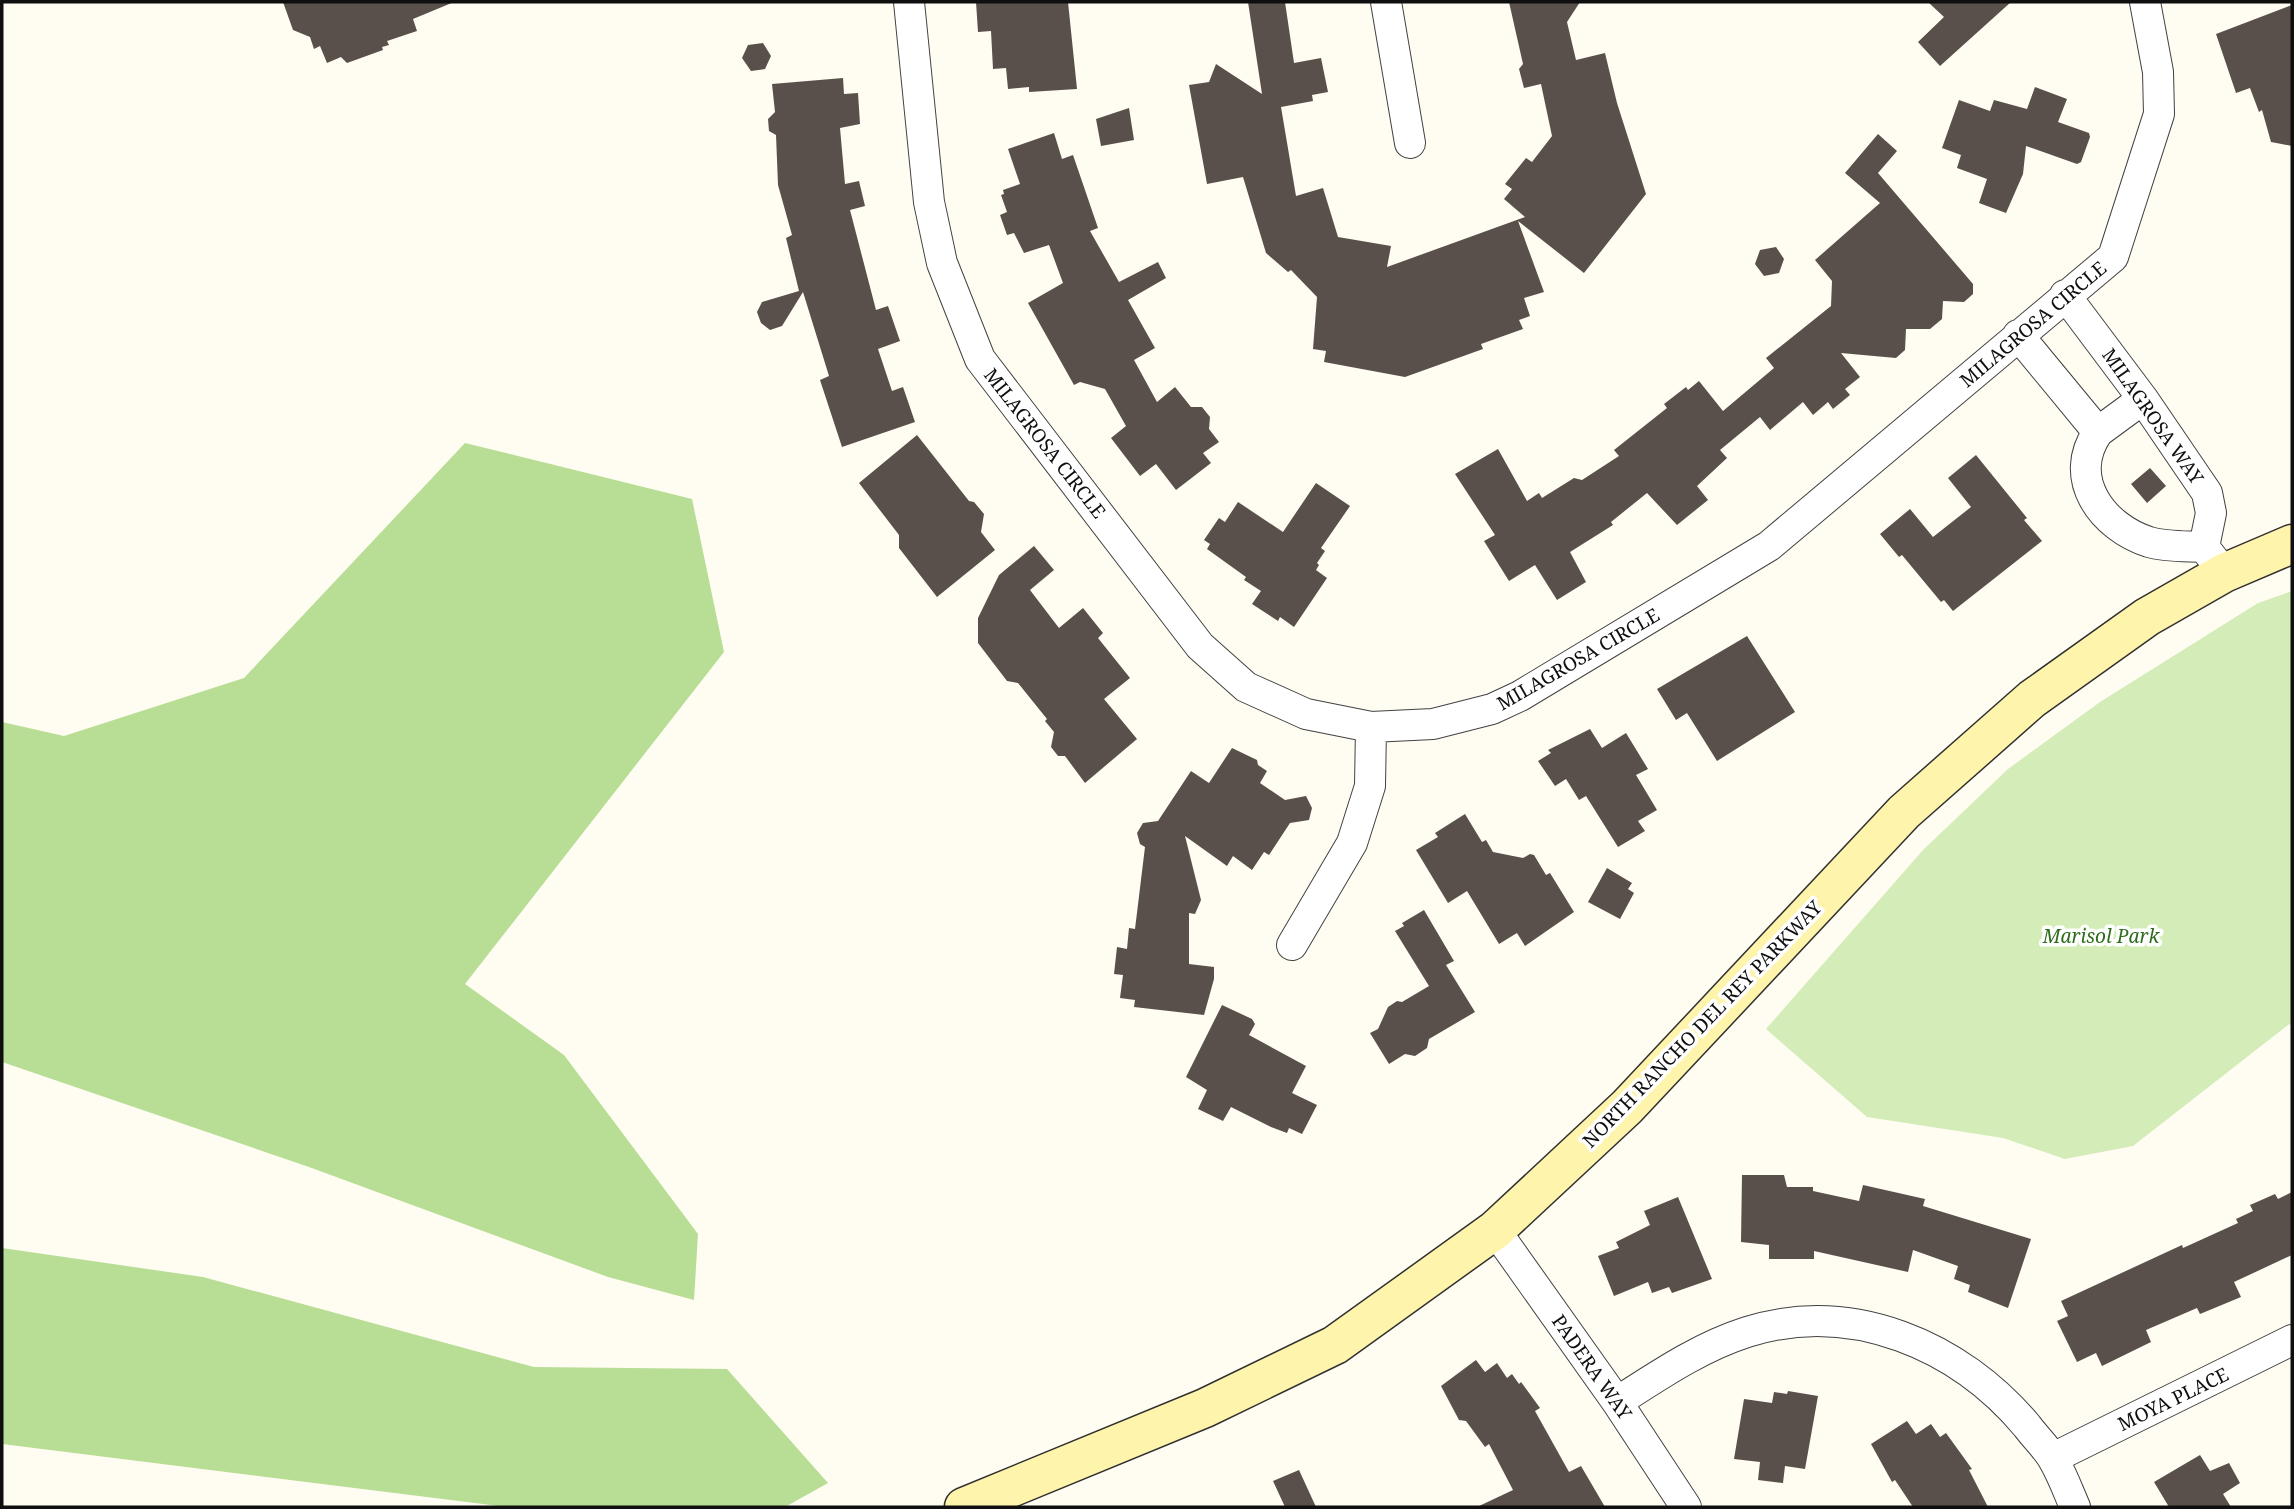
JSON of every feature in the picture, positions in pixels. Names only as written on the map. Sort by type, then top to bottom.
[{"type":"street","name":"MILAGROSA CIRCLE","points":[[909,2],[929,202],[942,263],[981,359],[1200,646],[1231,677],[1275,702],[1306,714],[1371,727],[1433,724],[1492,709],[1520,696],[1769,546],[2113,257],[2158,114],[2158,72],[2145,2]]},
{"type":"street","points":[[1386,2],[1410,143]]},
{"type":"street","name":"MILAGROSA WAY","points":[[2065,295],[2143,399],[2207,493],[2214,560]]},
{"type":"street","points":[[2018,335],[2098,432]]},
{"type":"street","points":[[2143,399],[2098,432],[2088,447],[2085,469],[2091,497],[2109,520],[2149,542],[2214,560]]},
{"type":"street","name":"NORTH RANCHO DEL REY PARKWAY","points":[[964,1507],[1205,1408],[1335,1345],[1495,1230],[1627,1107],[1904,812],[2032,699],[2147,617],[2214,560],[2292,544]]},
{"type":"street","points":[[1292,945],[1352,843],[1370,786],[1371,727]]},
{"type":"street","name":"PADERA WAY","points":[[1495,1230],[1617,1402],[1686,1507]]},
{"type":"street","points":[[1617,1402],[1693,1354],[1721,1341],[1781,1325],[1845,1323],[1908,1338],[1965,1367],[2013,1410],[2053,1458],[2075,1507]]},
{"type":"street","name":"MOYA PLACE","points":[[2053,1458],[2292,1340]]},
{"type":"green space","points":[[465,443],[692,499],[724,652],[465,984],[564,1055],[698,1234],[694,1300],[608,1277],[309,1167],[2,1062],[2,722],[64,736],[244,678]]},
{"type":"green space","name":"Marisol Park","points":[[2292,591],[2292,1022],[2133,1146],[2065,1159],[2003,1138],[1867,1117],[1766,1029],[1923,850],[2008,769],[2100,702],[2258,603]]},
{"type":"green space","points":[[2,1248],[203,1277],[534,1367],[727,1369],[828,1483],[785,1507],[507,1507],[2,1444]]},
{"type":"building","points":[[283,2],[454,2],[413,19],[417,31],[387,41],[389,45],[382,47],[383,50],[347,63],[341,57],[327,63],[320,46],[314,49],[310,37],[293,30]]},
{"type":"building","points":[[976,2],[1068,2],[1077,89],[1029,92],[1029,87],[1008,89],[1006,68],[993,69],[991,31],[978,32]]},
{"type":"building","points":[[1248,2],[1285,2],[1294,63],[1321,58],[1328,92],[1312,95],[1313,101],[1281,107],[1296,196],[1323,188],[1338,237],[1391,246],[1387,267],[1525,217],[1504,199],[1512,189],[1505,184],[1526,158],[1532,162],[1552,136],[1541,84],[1524,88],[1519,69],[1523,64],[1509,2],[1580,2],[1567,22],[1576,60],[1605,53],[1617,103],[1646,194],[1584,273],[1518,221],[1544,292],[1524,298],[1530,316],[1519,320],[1523,329],[1481,344],[1483,349],[1405,377],[1324,362],[1326,351],[1313,349],[1317,297],[1291,270],[1288,272],[1266,253],[1243,177],[1207,184],[1189,85],[1209,82],[1216,64],[1262,94]]},
{"type":"building","points":[[1928,2],[2011,2],[1940,66],[1918,42],[1944,17]]},
{"type":"building","points":[[2292,5],[2292,146],[2271,142],[2262,110],[2259,112],[2250,88],[2236,93],[2216,34]]},
{"type":"building","points":[[763,43],[771,56],[765,69],[751,71],[742,58],[748,45]]},
{"type":"building","points":[[843,78],[844,94],[858,93],[860,124],[840,128],[845,184],[859,181],[865,206],[850,210],[876,310],[888,306],[900,341],[878,349],[892,391],[903,387],[915,422],[842,447],[820,380],[829,376],[803,292],[782,326],[770,330],[761,323],[757,312],[762,302],[799,291],[786,238],[792,235],[778,185],[776,135],[769,131],[768,119],[775,112],[772,84]]},
{"type":"building","points":[[2035,87],[2067,99],[2058,122],[2089,133],[2090,137],[2081,162],[2077,164],[2026,146],[2023,174],[2006,213],[1979,203],[1987,179],[1957,168],[1961,155],[1942,148],[1959,100],[1990,111],[1994,100],[2027,109]]},
{"type":"building","points":[[1129,108],[1134,140],[1101,146],[1096,119]]},
{"type":"building","points":[[1054,133],[1062,159],[1073,155],[1098,228],[1090,231],[1119,282],[1158,262],[1166,278],[1128,300],[1155,348],[1134,360],[1157,402],[1175,387],[1191,407],[1202,407],[1210,417],[1209,429],[1219,442],[1203,453],[1211,463],[1176,490],[1156,464],[1140,476],[1111,438],[1126,426],[1105,389],[1080,382],[1074,385],[1028,303],[1063,283],[1049,245],[1024,253],[1014,233],[1007,235],[1000,215],[1007,212],[1001,195],[1004,194],[1003,190],[1020,184],[1008,149]]},
{"type":"building","points":[[1878,134],[1897,151],[1878,173],[1973,284],[1973,294],[1964,302],[1943,301],[1942,319],[1930,329],[1906,329],[1905,350],[1896,358],[1841,353],[1860,377],[1845,389],[1850,395],[1833,409],[1828,402],[1813,415],[1803,402],[1770,430],[1760,417],[1720,450],[1727,458],[1697,486],[1708,500],[1677,525],[1647,493],[1611,522],[1613,525],[1570,552],[1586,582],[1557,600],[1535,565],[1509,581],[1484,541],[1495,535],[1455,474],[1498,449],[1527,501],[1539,493],[1542,498],[1574,478],[1582,480],[1619,456],[1614,450],[1667,408],[1664,404],[1686,387],[1688,390],[1699,381],[1723,411],[1774,368],[1766,358],[1831,306],[1832,281],[1815,260],[1880,203],[1845,173]]},
{"type":"building","points":[[1776,247],[1784,259],[1779,273],[1764,276],[1755,264],[1760,250]]},
{"type":"building","points":[[917,435],[969,501],[974,502],[984,514],[981,532],[995,550],[937,597],[899,548],[899,535],[859,483]]},
{"type":"building","points":[[1976,455],[2027,518],[2024,520],[2042,541],[1953,611],[1944,600],[1941,602],[1902,555],[1899,557],[1880,534],[1910,509],[1933,537],[1971,507],[1948,478]]},
{"type":"building","points":[[2150,468],[2166,486],[2147,503],[2131,484]]},
{"type":"building","points":[[1316,483],[1350,506],[1321,548],[1325,551],[1316,570],[1327,578],[1294,627],[1280,617],[1278,621],[1252,604],[1261,591],[1207,549],[1210,544],[1204,540],[1219,518],[1225,522],[1238,502],[1283,532]]},
{"type":"building","points":[[1034,546],[1054,570],[1030,590],[1059,628],[1083,608],[1103,633],[1098,638],[1130,678],[1104,699],[1137,739],[1085,783],[1065,756],[1058,756],[1051,747],[1054,732],[1045,721],[1047,719],[1018,683],[1007,681],[978,643],[978,618],[999,575]]},
{"type":"building","points":[[1747,636],[1795,712],[1717,761],[1687,713],[1676,720],[1657,689]]},
{"type":"building","points":[[1590,729],[1602,748],[1626,733],[1648,769],[1636,775],[1657,810],[1638,821],[1645,831],[1618,847],[1586,796],[1579,800],[1566,779],[1555,786],[1538,761],[1551,753],[1548,750]]},
{"type":"building","points":[[1232,748],[1257,760],[1258,765],[1267,771],[1260,783],[1285,800],[1306,796],[1312,808],[1309,820],[1290,823],[1269,855],[1264,852],[1252,870],[1233,856],[1227,866],[1185,836],[1201,900],[1195,914],[1189,913],[1189,964],[1214,967],[1214,979],[1204,1015],[1134,1007],[1135,1000],[1120,998],[1123,975],[1114,974],[1117,947],[1127,949],[1129,928],[1135,929],[1145,847],[1140,844],[1137,833],[1143,823],[1158,821],[1191,771],[1209,783]]},
{"type":"building","points":[[1465,814],[1482,842],[1486,840],[1493,852],[1523,858],[1534,855],[1546,875],[1550,873],[1574,912],[1525,946],[1517,933],[1499,944],[1467,891],[1448,903],[1416,850],[1438,837],[1435,833]]},
{"type":"building","points":[[1607,868],[1632,883],[1628,889],[1634,893],[1620,919],[1588,902]]},
{"type":"building","points":[[1424,910],[1454,961],[1446,965],[1475,1012],[1429,1039],[1427,1048],[1415,1056],[1405,1054],[1389,1064],[1370,1033],[1378,1029],[1388,1007],[1429,986],[1395,931],[1404,926],[1402,923]]},
{"type":"building","points":[[1222,1005],[1252,1019],[1255,1024],[1249,1035],[1306,1066],[1292,1093],[1317,1105],[1302,1134],[1289,1128],[1287,1133],[1271,1127],[1231,1107],[1223,1121],[1198,1109],[1207,1090],[1186,1077]]},
{"type":"building","points":[[1742,1175],[1784,1175],[1787,1187],[1813,1187],[1813,1191],[1859,1201],[1863,1185],[1925,1199],[1923,1206],[2031,1239],[2008,1308],[1968,1292],[1970,1285],[1954,1279],[1958,1266],[1913,1250],[1908,1272],[1814,1251],[1814,1259],[1769,1259],[1769,1245],[1741,1242]]},
{"type":"building","points":[[2292,1192],[2292,1255],[2234,1282],[2241,1297],[2200,1314],[2197,1308],[2146,1330],[2151,1342],[2102,1366],[2096,1353],[2077,1362],[2057,1321],[2068,1316],[2061,1301],[2182,1245],[2183,1248],[2238,1223],[2236,1219],[2253,1211],[2250,1205],[2275,1194],[2278,1199]]},
{"type":"building","points":[[1678,1197],[1712,1279],[1672,1293],[1669,1287],[1652,1293],[1648,1282],[1614,1296],[1598,1256],[1619,1248],[1616,1242],[1650,1225],[1644,1211]]},
{"type":"building","points":[[1476,1360],[1485,1372],[1497,1363],[1507,1378],[1512,1374],[1519,1384],[1521,1382],[1540,1408],[1535,1411],[1569,1472],[1581,1466],[1605,1507],[1477,1507],[1513,1490],[1489,1444],[1485,1447],[1466,1421],[1459,1420],[1441,1386]]},
{"type":"building","points":[[1788,1391],[1818,1396],[1805,1469],[1785,1466],[1783,1483],[1758,1480],[1760,1462],[1734,1459],[1744,1399],[1772,1403],[1774,1392],[1787,1394]]},
{"type":"building","points":[[1907,1421],[1916,1434],[1931,1424],[1940,1437],[1946,1433],[1972,1469],[1969,1470],[1988,1507],[1913,1507],[1895,1480],[1892,1482],[1871,1444]]},
{"type":"building","points":[[2200,1455],[2210,1471],[2229,1463],[2240,1483],[2223,1494],[2231,1507],[2169,1507],[2154,1482]]},
{"type":"building","points":[[1299,1470],[1316,1507],[1285,1507],[1273,1481]]}]
